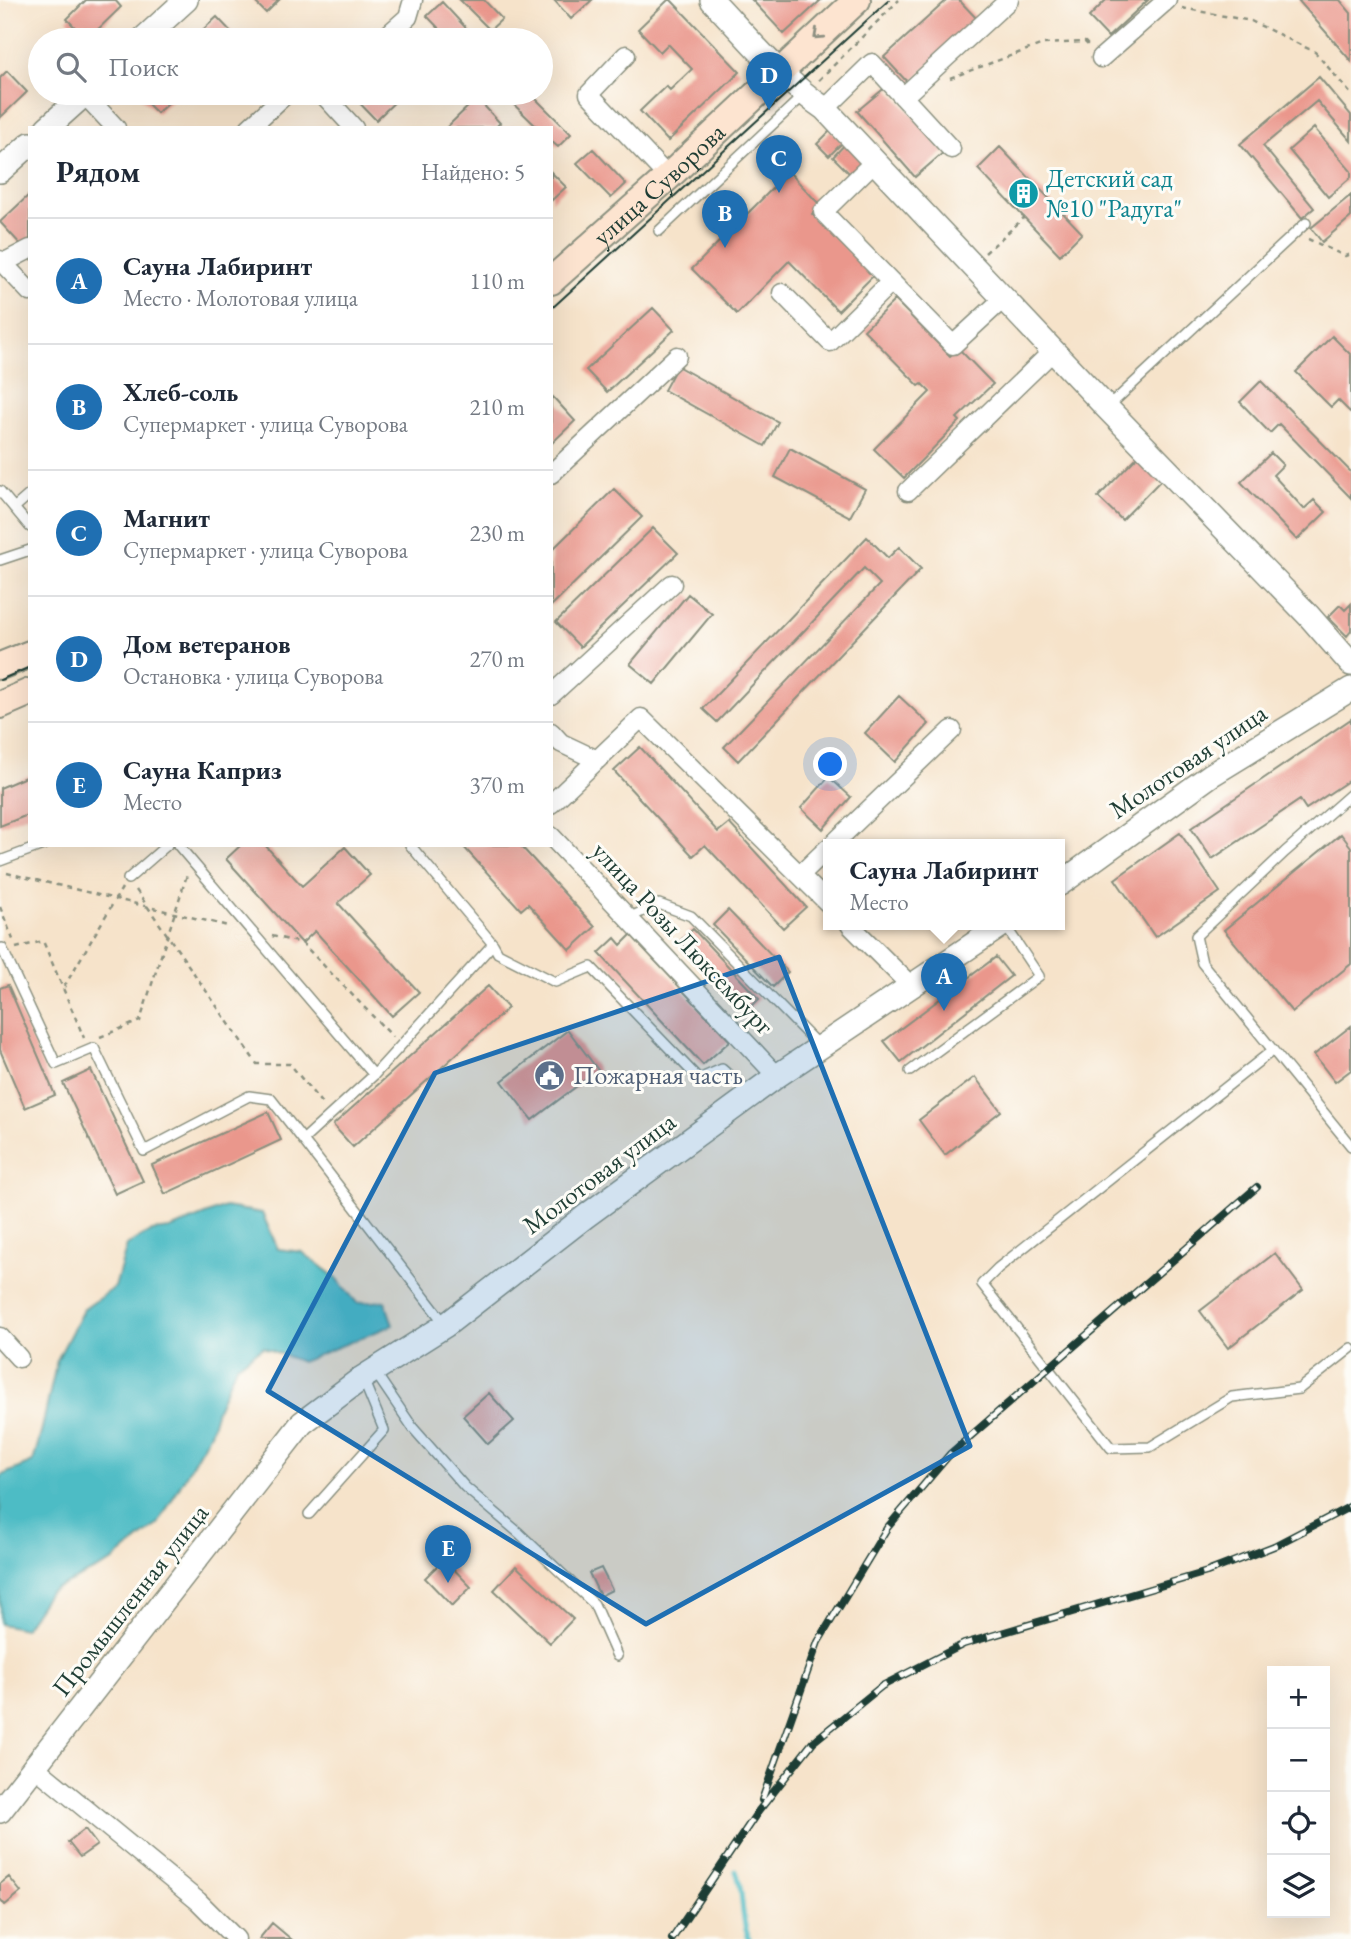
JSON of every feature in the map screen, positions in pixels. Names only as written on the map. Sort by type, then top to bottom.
[{"type":"main road","name":"улица Суворова","points":[[553,279],[668,177],[856,0]]},
{"type":"main road","points":[[0,666],[28,655]]},
{"type":"main road","points":[[0,705],[28,693]]},
{"type":"street","points":[[155,28],[186,0]]},
{"type":"street","points":[[396,28],[408,17],[413,0]]},
{"type":"street","points":[[712,0],[779,71],[804,95],[825,109],[1107,408],[1309,616],[1351,664]]},
{"type":"street","points":[[903,97],[1009,0]]},
{"type":"street","points":[[1101,58],[1165,2]]},
{"type":"street","points":[[626,55],[589,94],[668,177]]},
{"type":"street","points":[[825,109],[872,63],[951,149]]},
{"type":"street","points":[[49,126],[73,105]]},
{"type":"street","points":[[95,105],[114,126]]},
{"type":"street","points":[[251,126],[274,105]]},
{"type":"street","points":[[334,105],[352,126]]},
{"type":"street","points":[[0,170],[28,146]]},
{"type":"street","points":[[875,161],[823,212],[953,345],[1004,298]]},
{"type":"street","points":[[28,250],[2,261],[28,290]]},
{"type":"street","points":[[782,293],[831,342],[891,282]]},
{"type":"street","points":[[908,491],[1054,350]]},
{"type":"street","points":[[553,472],[677,356]]},
{"type":"street","points":[[553,693],[672,584]]},
{"type":"street","name":"Молотовая улица","points":[[1065,880],[1211,775],[1351,689]]},
{"type":"street","points":[[553,802],[641,718],[823,898]]},
{"type":"street","points":[[838,839],[952,730]]},
{"type":"street","points":[[553,734],[561,743],[597,760]]},
{"type":"street","name":"улица Розы Люксембург","points":[[553,838],[777,1076]]},
{"type":"street","points":[[800,875],[823,853]]},
{"type":"street","points":[[855,930],[911,986]]},
{"type":"street","name":"Молотовая улица","points":[[302,1423],[368,1374],[446,1325],[586,1216],[777,1076],[996,930]]},
{"type":"street","points":[[0,1337],[19,1358]]},
{"type":"street","name":"Промышленная улица","points":[[0,1811],[302,1423]]},
{"type":"street","points":[[36,1768],[198,1901],[233,1938]]},
{"type":"lane","points":[[659,231],[804,95]]},
{"type":"lane","points":[[1107,408],[1306,223]]},
{"type":"lane","points":[[0,491],[28,525]]},
{"type":"lane","points":[[14,508],[28,496]]},
{"type":"lane","points":[[0,560],[28,551]]},
{"type":"lane","points":[[1351,794],[1196,936],[1202,963],[1351,1146]]},
{"type":"lane","points":[[0,861],[38,847]]},
{"type":"lane","points":[[128,879],[165,847]]},
{"type":"lane","points":[[180,847],[374,1075]]},
{"type":"lane","points":[[412,847],[498,953],[555,982],[591,967],[699,1079],[722,1069],[751,1095]]},
{"type":"lane","points":[[628,918],[659,904],[691,916],[762,989],[769,992],[820,1047]]},
{"type":"lane","points":[[910,1071],[1039,976],[1007,930]]},
{"type":"lane","points":[[303,1140],[374,1075],[493,944]]},
{"type":"lane","points":[[0,949],[2,948],[56,1064],[94,1048],[144,1152],[248,1096],[271,1099],[446,1325]]},
{"type":"lane","points":[[1273,1050],[998,1268],[982,1284],[1111,1448],[1150,1447],[1232,1397],[1298,1389],[1351,1348]]},
{"type":"lane","points":[[309,1514],[384,1430],[368,1374]]},
{"type":"lane","points":[[368,1374],[465,1487],[519,1533],[594,1604],[617,1656]]},
{"type":"path","points":[[804,95],[899,0]]},
{"type":"path","points":[[1165,2],[1251,21],[1315,52],[1351,94]]},
{"type":"path","points":[[944,80],[1043,44],[1085,41],[1101,58]]},
{"type":"path","points":[[973,264],[1024,217]]},
{"type":"path","points":[[1296,233],[1345,256],[1351,254]]},
{"type":"path","points":[[96,1038],[140,1021],[192,861]]},
{"type":"path","points":[[0,871],[302,943],[401,1045]]},
{"type":"path","points":[[128,879],[257,1064],[290,1064],[331,1114]]},
{"type":"path","points":[[64,987],[121,888]]},
{"type":"path","points":[[0,907],[16,949],[43,942],[85,1042]]},
{"type":"highlighted area","points":[[779,957],[970,1446],[646,1624],[268,1391],[435,1073]]},
{"type":"water","points":[[225,1207],[262,1213],[278,1249],[302,1252],[335,1277],[357,1303],[385,1301],[393,1325],[301,1362],[263,1347],[236,1366],[217,1409],[210,1433],[158,1524],[110,1563],[49,1592],[24,1629],[0,1624],[0,1476],[33,1462],[57,1360],[83,1310],[115,1287],[127,1245],[152,1231],[170,1229]]},
{"type":"building","points":[[86,0],[115,0],[121,7],[99,28],[76,28],[67,19]]},
{"type":"building","points":[[253,0],[279,0],[266,13]]},
{"type":"building","points":[[460,0],[484,0],[502,19],[492,28],[488,28]]},
{"type":"building","points":[[554,0],[592,0],[571,19]]},
{"type":"building","points":[[671,0],[740,72],[668,141],[640,111],[666,86],[670,90],[692,69],[668,44],[660,52],[638,29]]},
{"type":"building","points":[[752,0],[821,0],[784,34]]},
{"type":"building","points":[[947,0],[959,0],[978,20],[909,84],[884,57]]},
{"type":"building","points":[[1106,0],[1148,0],[1108,37],[1089,17]]},
{"type":"building","points":[[1298,0],[1340,0],[1351,13],[1351,61]]},
{"type":"building","points":[[442,2],[466,28],[438,28],[427,16]]},
{"type":"building","points":[[217,17],[228,28],[205,28]]},
{"type":"building","points":[[7,71],[27,92],[0,118],[0,78]]},
{"type":"building","points":[[1319,77],[1351,115],[1351,141],[1317,101],[1263,146],[1314,208],[1302,218],[1240,144]]},
{"type":"building","points":[[887,86],[944,152],[915,177],[857,111]]},
{"type":"building","points":[[149,105],[166,105],[157,113]]},
{"type":"building","points":[[362,105],[392,105],[376,120]]},
{"type":"building","points":[[470,105],[483,105],[500,123],[497,126],[448,126]]},
{"type":"building","points":[[514,105],[542,105],[571,134],[558,147],[553,143],[553,126],[536,126]]},
{"type":"building","points":[[1314,128],[1351,171],[1351,177],[1328,197],[1289,150]]},
{"type":"building","points":[[831,130],[843,142],[829,156],[817,144]]},
{"type":"building","points":[[848,141],[868,161],[853,177],[833,157]]},
{"type":"building","name":"Детский сад №10 \"Радуга\"","points":[[1000,147],[1082,233],[1060,255],[978,169]]},
{"type":"building","points":[[593,149],[626,184],[611,198],[577,163]]},
{"type":"building","points":[[789,172],[820,205],[812,214],[873,276],[838,311],[789,261],[737,314],[692,269]]},
{"type":"building","points":[[553,174],[566,187],[553,199]]},
{"type":"building","points":[[1351,195],[1351,217],[1322,242],[1311,228]]},
{"type":"building","points":[[28,196],[28,241],[22,246],[0,222]]},
{"type":"building","points":[[895,300],[950,356],[958,348],[993,384],[957,418],[960,421],[904,478],[874,449],[930,392],[922,384],[919,386],[864,330]]},
{"type":"building","points":[[653,308],[674,330],[607,392],[586,370]]},
{"type":"building","points":[[1332,336],[1351,355],[1351,413],[1338,400],[1331,407],[1296,372]]},
{"type":"building","points":[[677,366],[778,422],[765,446],[664,390]]},
{"type":"building","points":[[1261,381],[1351,472],[1351,498],[1279,424],[1270,433],[1240,402]]},
{"type":"building","points":[[553,397],[575,421],[553,442]]},
{"type":"building","points":[[790,448],[865,489],[850,517],[775,477]]},
{"type":"building","points":[[1271,453],[1283,465],[1273,475],[1304,509],[1314,500],[1326,512],[1297,540],[1241,482]]},
{"type":"building","points":[[1138,456],[1161,480],[1122,520],[1098,497]]},
{"type":"building","points":[[614,489],[642,517],[553,604],[553,549]]},
{"type":"building","points":[[653,528],[678,553],[580,647],[556,622]]},
{"type":"building","points":[[867,537],[888,558],[899,547],[921,569],[738,761],[724,747],[880,584],[864,568],[717,722],[703,709]]},
{"type":"building","points":[[688,594],[712,614],[654,684],[630,664]]},
{"type":"building","points":[[1351,604],[1351,631],[1347,636],[1328,617],[1340,605],[1345,610]]},
{"type":"building","points":[[899,696],[929,724],[895,762],[865,733]]},
{"type":"building","points":[[1351,719],[1351,779],[1306,809],[1300,800],[1212,859],[1191,828]]},
{"type":"building","points":[[640,747],[718,832],[729,823],[806,907],[783,928],[705,845],[693,856],[614,771]]},
{"type":"building","points":[[28,776],[28,815],[0,826],[0,788]]},
{"type":"building","points":[[829,777],[851,797],[823,829],[801,808]]},
{"type":"building","points":[[1180,833],[1220,892],[1155,937],[1115,879]]},
{"type":"building","points":[[1341,834],[1351,847],[1351,964],[1292,1012],[1224,930]]},
{"type":"building","points":[[239,847],[267,847],[302,886],[345,847],[370,875],[338,903],[419,992],[392,1016],[315,931],[302,943],[226,859]]},
{"type":"building","points":[[464,847],[522,847],[595,927],[570,950],[528,904],[521,910]]},
{"type":"building","points":[[728,910],[788,972],[773,987],[713,925]]},
{"type":"building","points":[[693,929],[759,999],[747,1011],[680,941]]},
{"type":"building","points":[[631,935],[730,1041],[703,1065],[599,953],[615,938],[621,945]]},
{"type":"building","points":[[996,957],[1011,976],[901,1062],[884,1041]]},
{"type":"building","points":[[8,985],[55,1095],[25,1108],[0,1050],[0,988]]},
{"type":"building","points":[[488,986],[508,1008],[353,1147],[333,1125]]},
{"type":"building","points":[[1351,1026],[1351,1070],[1335,1082],[1314,1055]]},
{"type":"building","name":"Пожарная часть","points":[[568,1030],[598,1070],[532,1120],[502,1081]]},
{"type":"building","points":[[91,1070],[143,1181],[115,1194],[63,1083]]},
{"type":"building","points":[[975,1077],[1001,1111],[945,1155],[919,1120]]},
{"type":"building","points":[[268,1112],[281,1140],[165,1194],[152,1165]]},
{"type":"building","points":[[1275,1253],[1303,1290],[1228,1348],[1200,1311]]},
{"type":"building","points":[[489,1393],[514,1421],[488,1444],[463,1416]]},
{"type":"building","points":[[444,1559],[471,1587],[452,1606],[425,1578]]},
{"type":"building","points":[[516,1566],[573,1619],[550,1643],[494,1590]]},
{"type":"building","points":[[601,1568],[612,1590],[600,1596],[589,1573]]},
{"type":"building","points":[[85,1829],[97,1845],[80,1857],[68,1842]]},
{"type":"building","points":[[9,1877],[21,1892],[5,1905],[0,1899],[0,1884]]},
{"type":"building","points":[[272,1923],[291,1939],[259,1939]]},
{"type":"waterway","points":[[736,1871],[749,1939]]},
{"type":"tram line","points":[[553,307],[889,0]]},
{"type":"tram line","points":[[0,680],[28,668]]},
{"type":"railway","points":[[762,1800],[818,1642],[887,1528],[950,1454],[1257,1187]]},
{"type":"railway","points":[[672,1939],[757,1813],[813,1742],[882,1686],[964,1644],[1207,1572],[1274,1546],[1351,1506]]},
{"type":"place","name":"Дом ветеранов","points":[[769,110]]},
{"type":"place","name":"Магнит","points":[[779,193]]},
{"type":"place","name":"Детский сад №10 \"Радуга\"","points":[[1023,193]]},
{"type":"place","name":"Хлеб-соль","points":[[725,248]]},
{"type":"place","name":"Сауна Лабиринт","points":[[944,1011]]},
{"type":"place","name":"Пожарная часть","points":[[550,1075]]},
{"type":"place","name":"Сауна Каприз","points":[[448,1583]]}]
